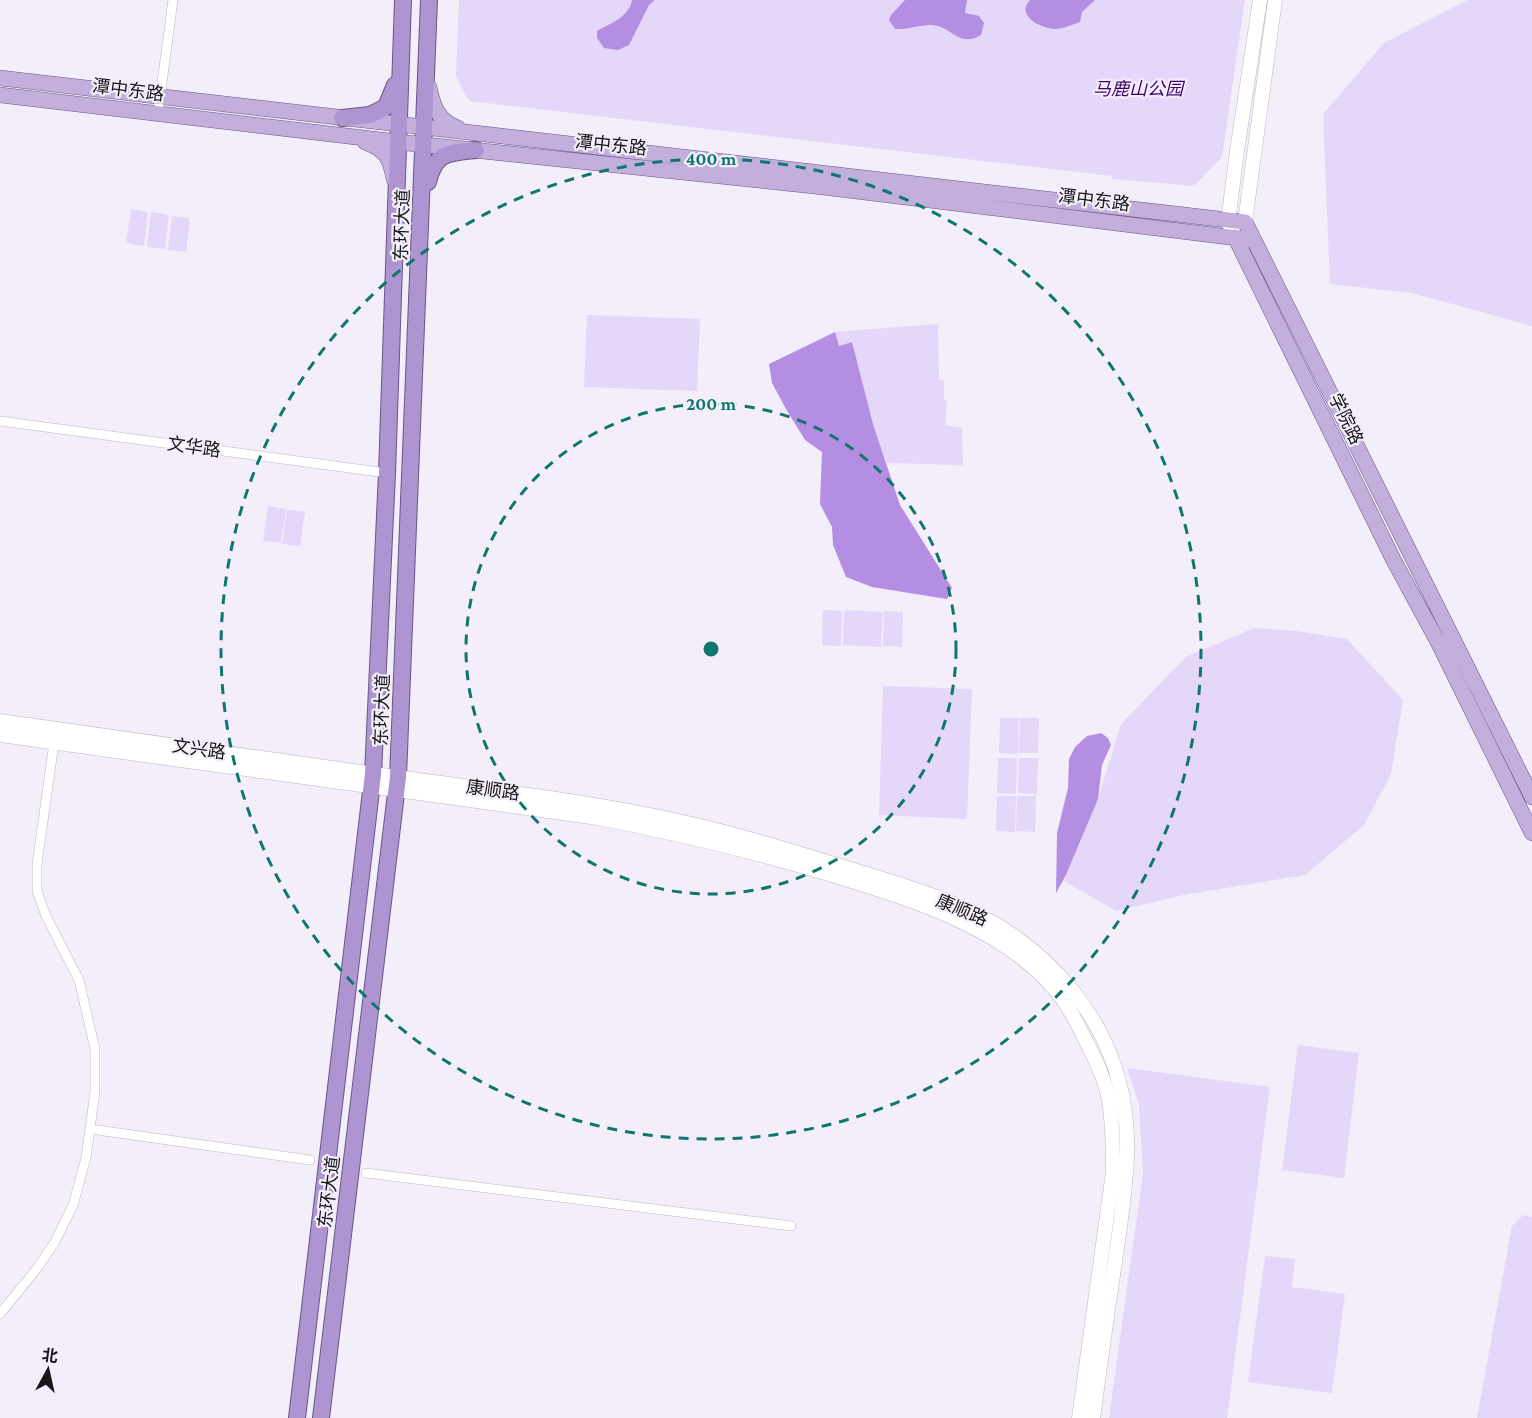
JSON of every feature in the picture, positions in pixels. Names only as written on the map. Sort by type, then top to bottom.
[{"type":"highway","name":"东环大道","points":[[297,1418],[372,780],[387,473],[403,0]]},
{"type":"highway","name":"东环大道","points":[[321,1418],[398,784],[429,0]]},
{"type":"highway","points":[[342,118],[370,115],[387,107],[394,91],[400,64]]},
{"type":"highway","points":[[422,206],[430,171],[436,160],[477,142]]},
{"type":"main road","name":"学院路","points":[[1260,0],[1228,222],[1393,559],[1439,644],[1532,832]]},
{"type":"main road","points":[[1245,222],[1275,0]]},
{"type":"main road","points":[[426,71],[433,104],[440,117],[477,142]]},
{"type":"main road","name":"潭中东路","points":[[0,78],[424,127],[477,142],[811,186],[1253,240]]},
{"type":"main road","name":"潭中东路","points":[[0,95],[398,142],[424,144],[477,142],[1245,222]]},
{"type":"main road","points":[[342,135],[368,143],[385,152],[392,166],[397,189]]},
{"type":"main road","name":"学院路","points":[[1245,222],[1532,797]]},
{"type":"main road","name":"文兴路","points":[[0,722],[398,784]]},
{"type":"main road","name":"文兴路","points":[[0,735],[372,780]]},
{"type":"main road","name":"康顺路","points":[[398,784],[598,818],[711,841],[788,862],[928,908],[969,926],[1010,949],[1041,975],[1064,1001],[1099,1067],[1109,1098],[1113,1140],[1113,1172],[1079,1418]]},
{"type":"main road","name":"康顺路","points":[[398,784],[589,804],[694,824],[768,844],[887,880],[985,918],[1020,940],[1061,975],[1078,997],[1114,1064],[1128,1122],[1124,1194],[1093,1418]]},
{"type":"street","points":[[158,113],[173,0]]},
{"type":"street","name":"文华路","points":[[0,421],[387,473]]},
{"type":"street","points":[[0,1314],[35,1271],[55,1242],[69,1215],[86,1158],[95,1092],[95,1049],[79,980],[46,916],[37,891],[37,864],[54,743]]},
{"type":"street","points":[[90,1129],[310,1160]]},
{"type":"street","points":[[366,1173],[791,1227]]},
{"type":"green space","name":"马鹿山公园","points":[[459,0],[1245,0],[1222,157],[1194,186],[1112,179],[1112,176],[469,101],[456,76]]},
{"type":"green space","points":[[1467,0],[1532,0],[1532,326],[1412,293],[1330,284],[1323,114],[1384,43]]},
{"type":"green space","points":[[131,209],[148,212],[144,246],[126,243]]},
{"type":"green space","points":[[151,212],[169,215],[165,249],[147,247]]},
{"type":"green space","points":[[172,216],[190,218],[186,252],[168,250]]},
{"type":"green space","points":[[587,315],[700,319],[697,391],[584,387]]},
{"type":"green space","points":[[938,324],[939,381],[944,380],[944,399],[947,400],[945,425],[962,428],[963,465],[887,463],[873,424],[851,342],[839,346],[835,332]]},
{"type":"green space","points":[[268,506],[286,509],[281,543],[263,541]]},
{"type":"green space","points":[[287,510],[305,512],[300,546],[282,544]]},
{"type":"green space","points":[[823,610],[842,611],[841,646],[822,645]]},
{"type":"green space","points":[[844,610],[883,612],[881,647],[843,645]]},
{"type":"green space","points":[[884,611],[903,612],[902,647],[883,646]]},
{"type":"green space","points":[[1254,628],[1296,631],[1347,639],[1403,700],[1391,774],[1364,825],[1305,875],[1183,895],[1116,911],[1064,881],[1098,799],[1121,724],[1186,657]]},
{"type":"green space","points":[[883,686],[972,689],[967,819],[879,815]]},
{"type":"green space","points":[[1000,718],[1019,718],[1018,754],[999,753]]},
{"type":"green space","points":[[1020,718],[1039,718],[1038,753],[1019,753]]},
{"type":"green space","points":[[998,758],[1017,758],[1016,794],[997,793]]},
{"type":"green space","points":[[1019,758],[1038,758],[1037,794],[1018,793]]},
{"type":"green space","points":[[997,796],[1016,796],[1015,832],[996,831]]},
{"type":"green space","points":[[1017,796],[1036,796],[1035,832],[1016,831]]},
{"type":"green space","points":[[1298,1045],[1359,1053],[1344,1178],[1282,1170]]},
{"type":"green space","points":[[1127,1068],[1270,1087],[1227,1418],[1109,1418],[1143,1173],[1139,1104]]},
{"type":"green space","points":[[1523,1215],[1532,1217],[1532,1418],[1477,1418],[1512,1226]]},
{"type":"green space","points":[[1265,1256],[1295,1259],[1292,1287],[1345,1294],[1332,1393],[1248,1382]]},
{"type":"shaded area","points":[[632,0],[655,0],[649,5],[629,45],[618,50],[604,48],[597,38],[597,31],[623,16]]},
{"type":"shaded area","points":[[905,0],[967,0],[965,13],[979,16],[984,23],[981,35],[967,39],[961,38],[933,25],[895,29],[889,20]]},
{"type":"shaded area","points":[[1030,0],[1095,0],[1082,12],[1080,22],[1056,29],[1044,27],[1028,16],[1026,6]]},
{"type":"shaded area","points":[[835,332],[839,346],[852,342],[873,424],[900,505],[952,588],[947,599],[872,587],[846,577],[833,545],[832,527],[820,504],[822,452],[805,440],[786,409],[772,383],[769,364]]},
{"type":"shaded area","points":[[1101,733],[1108,738],[1111,745],[1102,765],[1098,799],[1056,893],[1057,833],[1068,788],[1069,759],[1075,747],[1087,736]]}]
